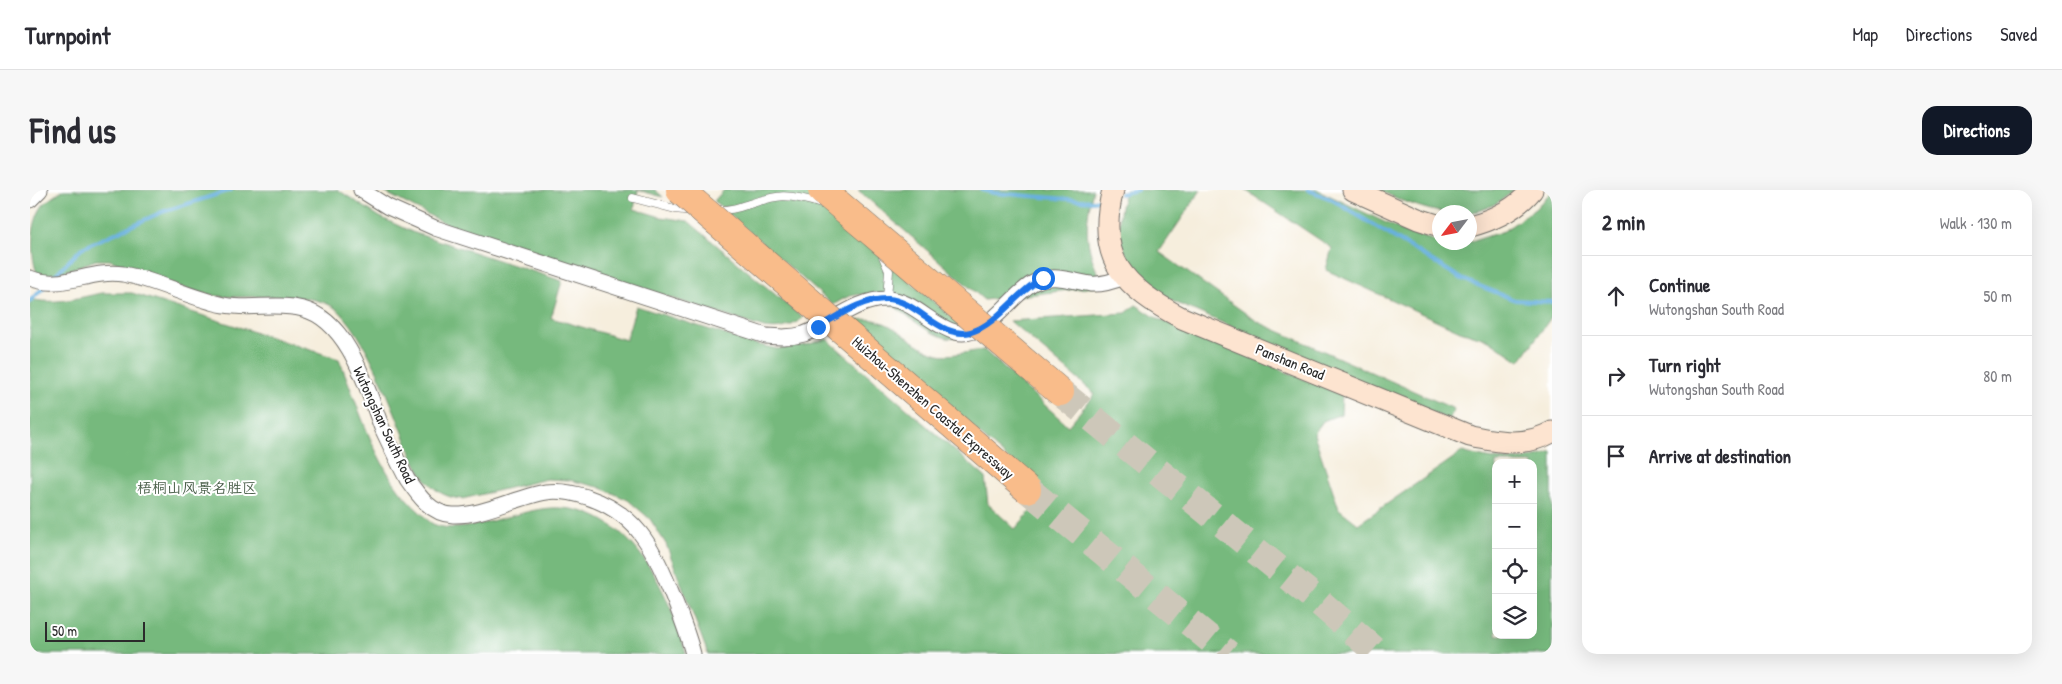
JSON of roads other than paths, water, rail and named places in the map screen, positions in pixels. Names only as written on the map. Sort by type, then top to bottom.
[{"type":"highway","name":"Huizhou-Shenzhen Coastal Expressway","points":[[680,190],[1027,489]]},
{"type":"highway","points":[[822,190],[1060,392]]},
{"type":"main road","name":"Panshan Road","points":[[1113,190],[1107,212],[1107,235],[1111,249],[1124,277],[1145,296],[1182,318],[1470,436],[1513,443],[1532,441],[1552,432]]},
{"type":"main road","points":[[1353,190],[1432,223]]},
{"type":"main road","points":[[1477,224],[1486,222],[1509,210],[1532,190]]},
{"type":"street","points":[[30,200],[40,190]]},
{"type":"street","points":[[361,190],[388,207],[435,228],[766,336],[786,337],[802,334],[845,312],[887,299],[899,301],[956,332],[970,333],[982,327],[1030,284],[1043,278],[1060,277],[1093,284],[1112,282],[1124,277]]},
{"type":"street","name":"Wutongshan South Road","points":[[36,280],[56,284],[106,272],[124,274],[209,302],[228,306],[289,306],[318,316],[331,326],[352,356],[403,471],[417,494],[429,506],[440,512],[460,514],[546,492],[562,492],[598,501],[615,510],[641,533],[657,557],[687,630],[693,654]]},
{"type":"lane","points":[[633,198],[675,210],[702,212],[736,208],[776,193],[791,191],[810,197],[851,220],[867,233],[880,250],[889,271],[887,299]]},
{"type":"waterway","points":[[54,276],[82,248],[162,212],[231,190]]},
{"type":"waterway","points":[[982,190],[994,193],[1093,201],[1104,199]]},
{"type":"waterway","points":[[1120,194],[1137,190]]},
{"type":"waterway","points":[[1308,190],[1331,199],[1462,279],[1515,300],[1552,302]]},
{"type":"waterway","points":[[30,301],[44,287]]},
{"type":"tunnel","points":[[1060,392],[1312,596],[1379,654]]},
{"type":"tunnel","points":[[1027,489],[1228,654]]},
{"type":"park label","name":"梧桐山风景名胜区","points":[[197,488]]}]
